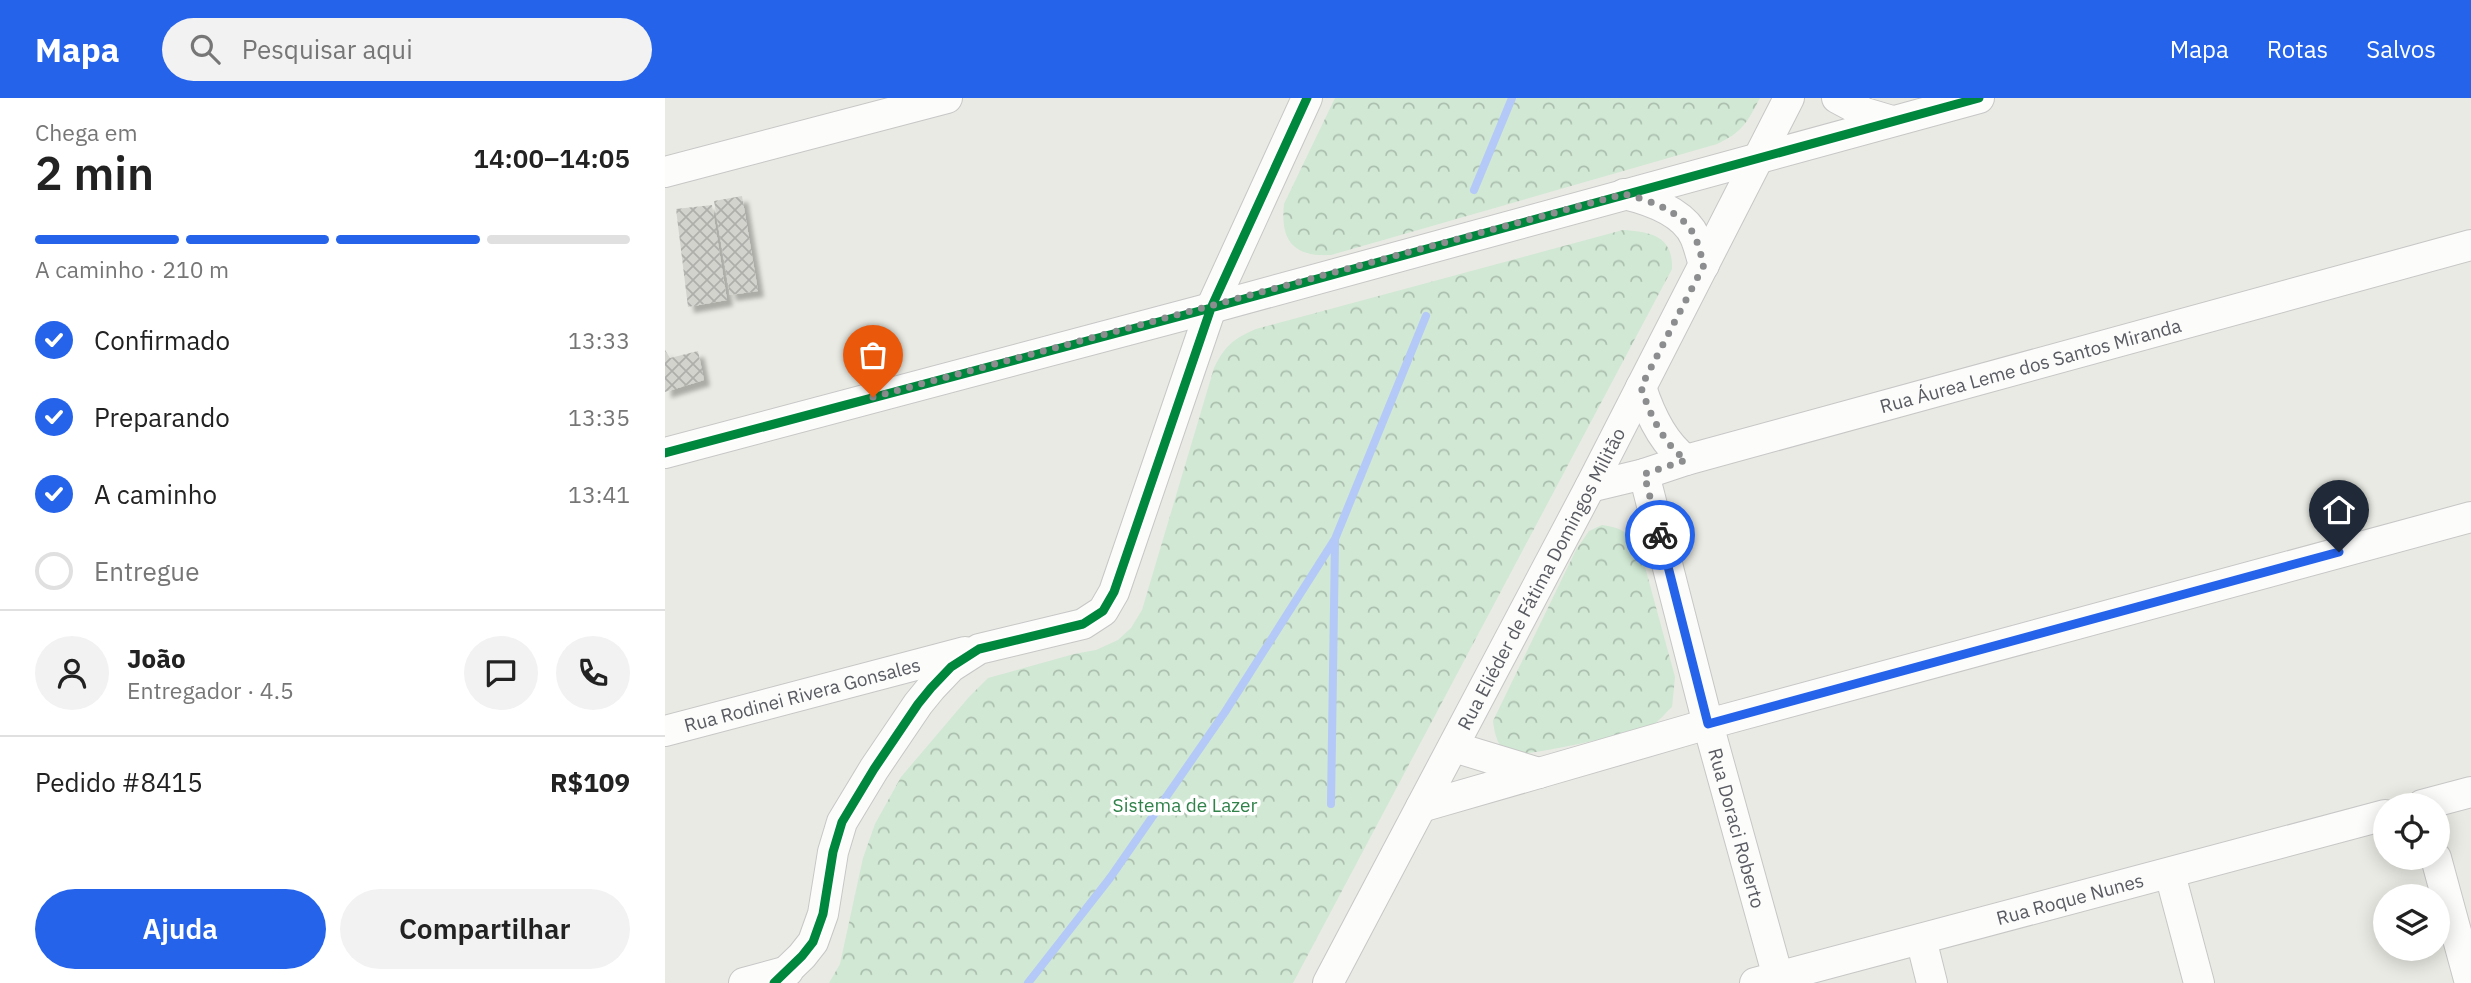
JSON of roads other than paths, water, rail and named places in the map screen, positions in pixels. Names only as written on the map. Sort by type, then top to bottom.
[{"type":"street","points":[[665,172],[947,98]]},
{"type":"street","name":"Rua Rodinei Rivera Gonsales","points":[[665,731],[1083,624],[1103,611],[1114,592],[1211,308],[1307,98]]},
{"type":"street","name":"Rua Eliéder de Fátima Domingos Militão","points":[[1328,983],[1590,487],[1789,98]]},
{"type":"street","points":[[1837,98],[1865,113],[1892,121]]},
{"type":"street","points":[[665,453],[1211,308],[1979,98]]},
{"type":"street","points":[[1624,194],[1651,200],[1674,214],[1694,234],[1704,265]]},
{"type":"street","name":"Rua Áurea Leme dos Santos Miranda","points":[[1590,487],[2471,245]]},
{"type":"street","points":[[1641,387],[1648,410],[1672,450],[1686,460]]},
{"type":"street","name":"Rua Doraci Roberto","points":[[1644,474],[1708,724],[1766,980]]},
{"type":"street","points":[[1421,807],[1708,724],[2471,517]]},
{"type":"street","points":[[744,983],[781,977],[813,942],[823,914],[833,852],[842,822],[918,704],[951,667],[979,649]]},
{"type":"street","points":[[1454,747],[1539,773]]},
{"type":"street","points":[[2450,798],[2471,792]]},
{"type":"street","name":"Rua Roque Nunes","points":[[1766,980],[2373,818]]},
{"type":"street","points":[[2440,870],[2470,983]]},
{"type":"street","points":[[2169,874],[2199,983]]},
{"type":"street","points":[[1921,939],[1932,983]]},
{"type":"waterway","points":[[1474,190],[1512,98]]},
{"type":"waterway","points":[[1028,983],[1110,878],[1225,712],[1335,539],[1426,316]]},
{"type":"waterway","points":[[1331,804],[1335,541]]},
{"type":"park label","name":"Sistema de Lazer","points":[[1185,805]]}]
